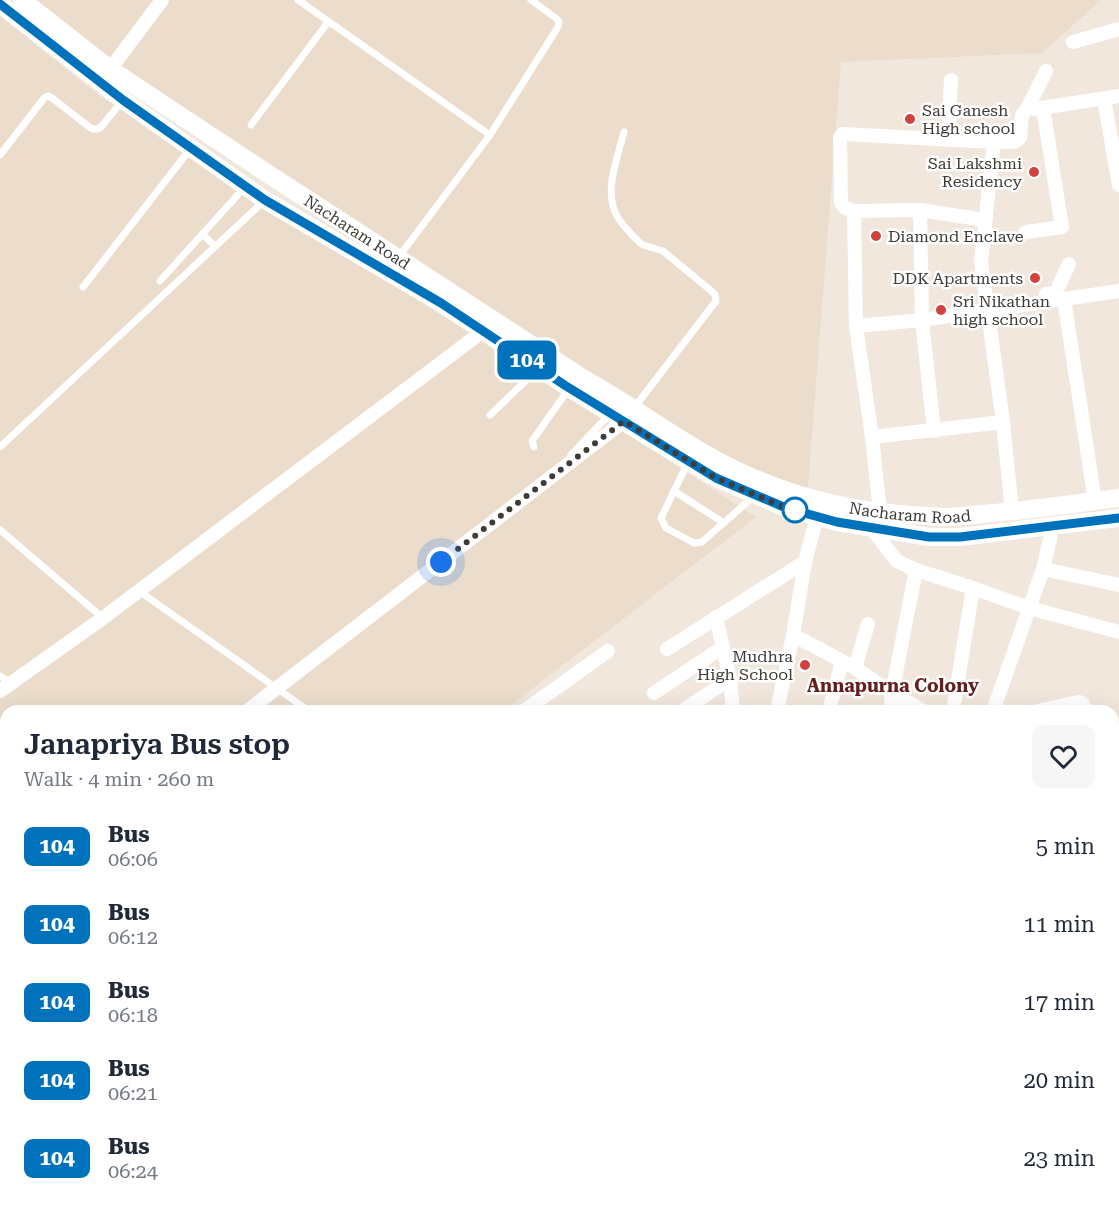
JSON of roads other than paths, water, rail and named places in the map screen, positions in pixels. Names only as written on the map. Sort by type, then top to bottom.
[{"type":"main road","name":"Nacharam Road","points":[[22,0],[105,76],[123,100],[265,200],[396,276],[569,388],[735,470],[761,481],[929,537],[960,537],[1119,518]]},
{"type":"main road","name":"Nacharam Road","points":[[0,4],[105,76],[265,172],[584,379],[623,414],[688,462],[716,478],[786,508],[837,522],[942,517],[1119,498]]},
{"type":"street","points":[[105,76],[162,0]]},
{"type":"street","points":[[1073,42],[1119,29]]},
{"type":"street","points":[[985,219],[920,210],[854,211],[845,208],[841,203],[840,137],[843,134],[994,142],[1018,141],[1021,118],[1046,71]]},
{"type":"street","points":[[948,140],[951,80]]},
{"type":"street","points":[[1027,109],[1119,96]]},
{"type":"street","points":[[1104,99],[1117,163],[1119,185]]},
{"type":"street","points":[[1026,232],[1062,227],[1043,108]]},
{"type":"street","points":[[994,142],[981,262],[1003,422],[1012,511]]},
{"type":"street","points":[[920,210],[922,320],[934,431]]},
{"type":"street","points":[[854,211],[856,326],[872,437],[875,520],[897,561],[916,570],[1029,608],[1119,632]]},
{"type":"street","points":[[856,326],[922,320],[1028,304],[1046,298],[1057,291],[1069,264]]},
{"type":"street","points":[[1046,298],[1064,299],[1119,291]]},
{"type":"street","points":[[1064,299],[1095,501]]},
{"type":"street","points":[[4,684],[104,618],[483,331]]},
{"type":"street","points":[[255,705],[623,414]]},
{"type":"street","points":[[872,437],[1003,422]]},
{"type":"street","points":[[778,705],[805,562],[817,516]]},
{"type":"street","points":[[995,705],[1043,569],[1051,535]]},
{"type":"street","points":[[667,649],[805,562]]},
{"type":"street","points":[[1043,569],[1119,585]]},
{"type":"street","points":[[891,705],[916,570]]},
{"type":"street","points":[[954,705],[973,588]]},
{"type":"street","points":[[716,617],[730,679],[732,705]]},
{"type":"street","points":[[855,668],[868,624]]},
{"type":"street","points":[[793,635],[855,668],[913,705]]},
{"type":"street","points":[[654,693],[723,646]]},
{"type":"street","points":[[532,705],[608,651]]},
{"type":"street","points":[[831,705],[842,661]]},
{"type":"street","points":[[691,705],[730,679]]},
{"type":"street","points":[[1065,705],[1079,702],[1083,705]]},
{"type":"lane","points":[[298,0],[490,135]]},
{"type":"lane","points":[[398,258],[490,135],[558,27],[557,19],[531,0]]},
{"type":"lane","points":[[251,125],[328,22]]},
{"type":"lane","points":[[0,155],[45,97],[52,98],[92,129],[101,127],[123,100]]},
{"type":"lane","points":[[560,462],[564,462],[623,414],[717,298],[663,251],[639,242],[618,217],[612,206],[611,186],[624,132]]},
{"type":"lane","points":[[83,287],[191,148]]},
{"type":"lane","points":[[160,280],[245,186]]},
{"type":"lane","points":[[0,447],[265,200]]},
{"type":"lane","points":[[202,234],[215,246]]},
{"type":"lane","points":[[490,415],[539,368]]},
{"type":"lane","points":[[534,447],[532,441],[569,388]]},
{"type":"lane","points":[[688,462],[661,518],[666,528],[694,543],[702,542],[755,495]]},
{"type":"lane","points":[[674,491],[724,523]]},
{"type":"lane","points":[[0,530],[104,618]]},
{"type":"lane","points":[[140,591],[301,705]]},
{"type":"place","name":"Sai Ganesh High school","points":[[910,119]]},
{"type":"place","name":"Sai Lakshmi Residency","points":[[1034,172]]},
{"type":"place","name":"Diamond Enclave","points":[[876,236]]},
{"type":"place","name":"DDK Apartments","points":[[1035,278]]},
{"type":"place","name":"Sri Nikathan high school","points":[[941,310]]},
{"type":"place","name":"Mudhra High School","points":[[805,665]]},
{"type":"district","name":"Annapurna Colony","points":[[893,686]]}]
